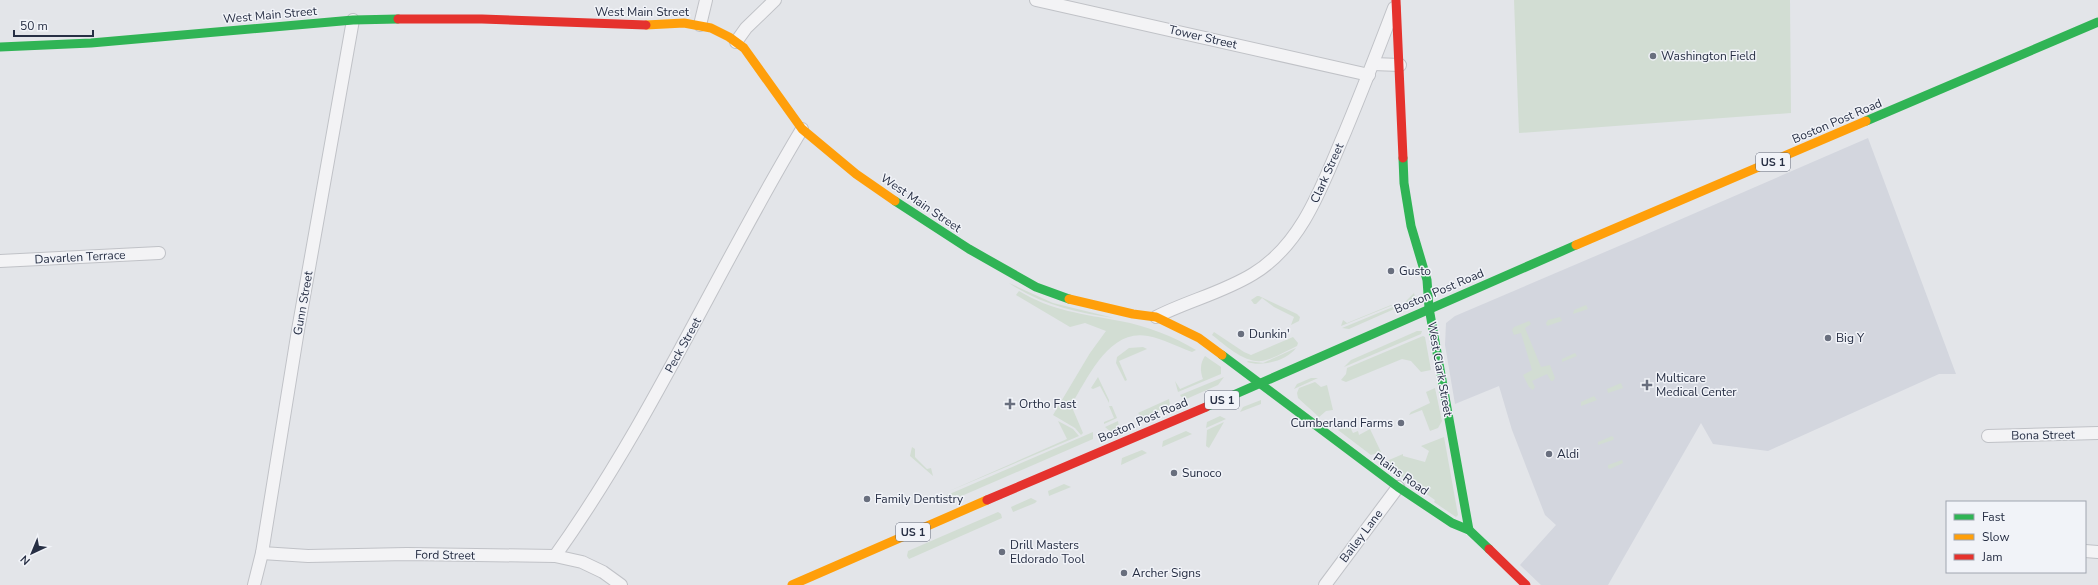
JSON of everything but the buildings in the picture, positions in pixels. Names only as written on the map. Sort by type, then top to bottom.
[{"type":"main road","name":"West Clark Street","points":[[1398,1],[1404,183],[1411,226],[1427,280],[1428,308],[1469,530]]},
{"type":"main road","name":"West Main Street","points":[[0,47],[91,43],[353,20],[438,18],[610,25],[700,24],[720,32],[736,42],[750,56],[802,129],[851,169],[898,204],[969,249],[1036,287],[1057,296],[1133,314],[1156,317],[1199,338],[1261,383]]},
{"type":"main road","name":"Boston Post Road","points":[[792,585],[1032,480],[1261,383],[1428,308],[2098,22]]},
{"type":"main road","name":"Plains Road","points":[[1261,383],[1398,487],[1452,523],[1469,530],[1526,585]]},
{"type":"street","points":[[700,24],[706,0]]},
{"type":"street","points":[[736,42],[746,28],[774,0]]},
{"type":"street","name":"Tower Street","points":[[1036,0],[1371,69]]},
{"type":"street","name":"Clark Street","points":[[1156,317],[1175,307],[1221,290],[1253,274],[1284,248],[1317,199],[1398,1]]},
{"type":"street","name":"Gunn Street","points":[[254,585],[262,553],[298,330],[353,20]]},
{"type":"street","points":[[1371,69],[1400,65]]},
{"type":"street","name":"Peck Street","points":[[555,556],[654,397],[758,202],[802,129]]},
{"type":"street","name":"Davarlen Terrace","points":[[0,261],[160,253]]},
{"type":"street","name":"Bona Street","points":[[1988,436],[2098,433]]},
{"type":"street","name":"Bailey Lane","points":[[1325,585],[1398,487]]},
{"type":"street","points":[[2086,552],[2098,552]]},
{"type":"street","name":"Ford Street","points":[[262,553],[308,556],[406,554],[555,556],[588,564],[603,572],[621,585]]},
{"type":"shaded area","name":"Washington Field","points":[[1514,0],[1790,0],[1791,113],[1519,133]]},
{"type":"shaded area","points":[[1868,138],[1956,374],[1939,374],[1768,451],[1713,444],[1701,423],[1608,585],[1541,585],[1520,565],[1556,525],[1545,515],[1512,430],[1499,386],[1455,404],[1445,345],[1446,323],[1455,316]]},
{"type":"shaded area","points":[[1009,283],[1053,303],[1114,318],[1073,310],[1046,302],[1033,297]]},
{"type":"shaded area","points":[[1019,291],[1031,298],[1068,311],[1130,323],[1150,329],[1169,336],[1196,350],[1192,352],[1148,336],[1134,336],[1122,340],[1111,347],[1101,357],[1071,405],[1083,433],[1081,435],[1075,428],[1053,415],[1090,353],[1106,331],[1085,323],[1070,327],[1016,295]]},
{"type":"shaded area","points":[[1414,293],[1415,297],[1408,303],[1349,329],[1342,328],[1405,302]]},
{"type":"shaded area","points":[[1259,296],[1297,314],[1300,317],[1299,321],[1291,325],[1294,317],[1274,307],[1262,298],[1254,304],[1251,300]]},
{"type":"shaded area","points":[[1393,305],[1341,326],[1343,320],[1347,323]]},
{"type":"shaded area","points":[[1586,305],[1588,309],[1573,314],[1574,310]]},
{"type":"shaded area","points":[[1560,317],[1562,321],[1547,326],[1546,323],[1548,320]]},
{"type":"shaded area","points":[[1529,321],[1531,324],[1525,328],[1541,367],[1550,365],[1555,378],[1551,381],[1547,374],[1532,381],[1535,387],[1533,390],[1529,387],[1523,375],[1532,370],[1521,333],[1514,335],[1512,330],[1514,327]]},
{"type":"shaded area","points":[[1417,331],[1422,331],[1421,334],[1344,367],[1351,360]]},
{"type":"shaded area","points":[[1214,332],[1251,355],[1293,337],[1298,343],[1297,346],[1275,357],[1262,361],[1255,361],[1242,356],[1229,348],[1212,335]]},
{"type":"shaded area","points":[[1423,336],[1425,337],[1431,370],[1421,372],[1411,361],[1402,359],[1346,382],[1341,380],[1346,374],[1347,368]]},
{"type":"shaded area","points":[[1143,347],[1147,349],[1119,361],[1127,380],[1125,381],[1116,363],[1117,357],[1129,348]]},
{"type":"shaded area","points":[[1296,348],[1292,353],[1273,362],[1260,364],[1247,362],[1263,363]]},
{"type":"shaded area","points":[[1575,353],[1577,356],[1562,362],[1562,359]]},
{"type":"shaded area","points":[[1205,356],[1221,367],[1221,374],[1178,392],[1175,381],[1180,389],[1203,379],[1201,367]]},
{"type":"shaded area","points":[[1098,377],[1109,403],[1100,386],[1093,389],[1091,388]]},
{"type":"shaded area","points":[[1224,377],[1218,385],[1184,400],[1180,395]]},
{"type":"shaded area","points":[[1311,378],[1318,378],[1294,389],[1297,384]]},
{"type":"shaded area","points":[[1315,382],[1321,387],[1327,385],[1333,410],[1326,411],[1319,417],[1298,398],[1297,393],[1299,388]]},
{"type":"shaded area","points":[[1621,383],[1623,388],[1608,393],[1607,389]]},
{"type":"shaded area","points":[[1435,388],[1442,421],[1438,428],[1430,431],[1422,410],[1409,415],[1411,412],[1430,403],[1426,392]]},
{"type":"shaded area","points":[[1594,396],[1597,400],[1581,406],[1581,402]]},
{"type":"shaded area","points":[[1169,399],[1170,406],[1143,418],[1138,413]]},
{"type":"shaded area","points":[[1261,400],[1261,404],[1240,412],[1243,407]]},
{"type":"shaded area","points":[[1109,406],[1112,406],[1117,418],[1104,424],[1104,422],[1114,418]]},
{"type":"shaded area","points":[[1220,416],[1226,419],[1206,428],[1207,422]]},
{"type":"shaded area","points":[[1058,421],[1073,429],[1079,436],[947,492],[1067,439]]},
{"type":"shaded area","points":[[1118,421],[1119,428],[1111,432],[1105,427]]},
{"type":"shaded area","points":[[1224,422],[1209,448],[1206,446],[1207,430]]},
{"type":"shaded area","points":[[1349,425],[1353,433],[1358,431],[1359,435],[1370,429],[1381,452],[1371,455],[1338,430]]},
{"type":"shaded area","points":[[1186,431],[1192,434],[1162,447],[1163,441]]},
{"type":"shaded area","points":[[1093,432],[1093,439],[950,501],[945,496]]},
{"type":"shaded area","points":[[1612,436],[1614,438],[1613,440],[1598,445],[1598,442]]},
{"type":"shaded area","points":[[1444,437],[1458,515],[1456,517],[1434,502],[1435,500],[1382,463],[1403,454],[1403,456],[1425,462],[1429,451],[1421,446]]},
{"type":"shaded area","points":[[912,447],[915,449],[915,457],[927,469],[931,468],[933,476],[910,456]]},
{"type":"shaded area","points":[[1142,450],[1147,453],[1121,465],[1122,458]]},
{"type":"shaded area","points":[[1622,460],[1623,463],[1610,469],[1608,468],[1608,465]]},
{"type":"shaded area","points":[[1064,484],[1071,487],[1049,496],[1048,491]]},
{"type":"shaded area","points":[[1031,498],[1037,501],[1013,512],[1011,507]]},
{"type":"shaded area","points":[[998,512],[1001,514],[1002,518],[909,559],[907,556],[908,551]]},
{"type":"traffic: fast","points":[[0,47],[91,43],[353,20],[398,19]]},
{"type":"traffic: fast","points":[[1866,121],[2098,22]]},
{"type":"traffic: fast","points":[[1403,158],[1404,183],[1411,226],[1427,280],[1429,308],[1469,530]]},
{"type":"traffic: fast","points":[[895,201],[969,249],[1036,287],[1069,299]]},
{"type":"traffic: fast","points":[[1206,407],[1576,245]]},
{"type":"traffic: fast","points":[[1222,355],[1398,487],[1452,523],[1469,530],[1489,549]]},
{"type":"traffic: slow","points":[[646,25],[684,23],[711,28],[729,37],[744,48],[802,129],[856,174],[895,201]]},
{"type":"traffic: slow","points":[[1576,245],[1866,121]]},
{"type":"traffic: slow","points":[[1069,299],[1133,314],[1156,317],[1199,338],[1222,355]]},
{"type":"traffic: slow","points":[[792,585],[987,500]]},
{"type":"traffic: jam","points":[[1396,0],[1403,158]]},
{"type":"traffic: jam","points":[[398,19],[482,19],[646,25]]},
{"type":"traffic: jam","points":[[987,500],[1206,407]]},
{"type":"traffic: jam","points":[[1489,549],[1526,585]]},
{"type":"place","name":"Washington Field","points":[[1653,56]]},
{"type":"place","name":"Gusto","points":[[1391,271]]},
{"type":"place","name":"Dunkin'","points":[[1241,334]]},
{"type":"place","name":"Big Y","points":[[1828,338]]},
{"type":"place","name":"Multicare Medical Center","points":[[1647,385]]},
{"type":"place","name":"Ortho Fast","points":[[1010,404]]},
{"type":"place","name":"Cumberland Farms","points":[[1401,423]]},
{"type":"place","name":"Aldi","points":[[1549,454]]},
{"type":"place","name":"Sunoco","points":[[1174,473]]},
{"type":"place","name":"Family Dentistry","points":[[867,499]]},
{"type":"place","name":"Drill Masters Eldorado Tool","points":[[1002,552]]},
{"type":"place","name":"Archer Signs","points":[[1124,573]]}]
